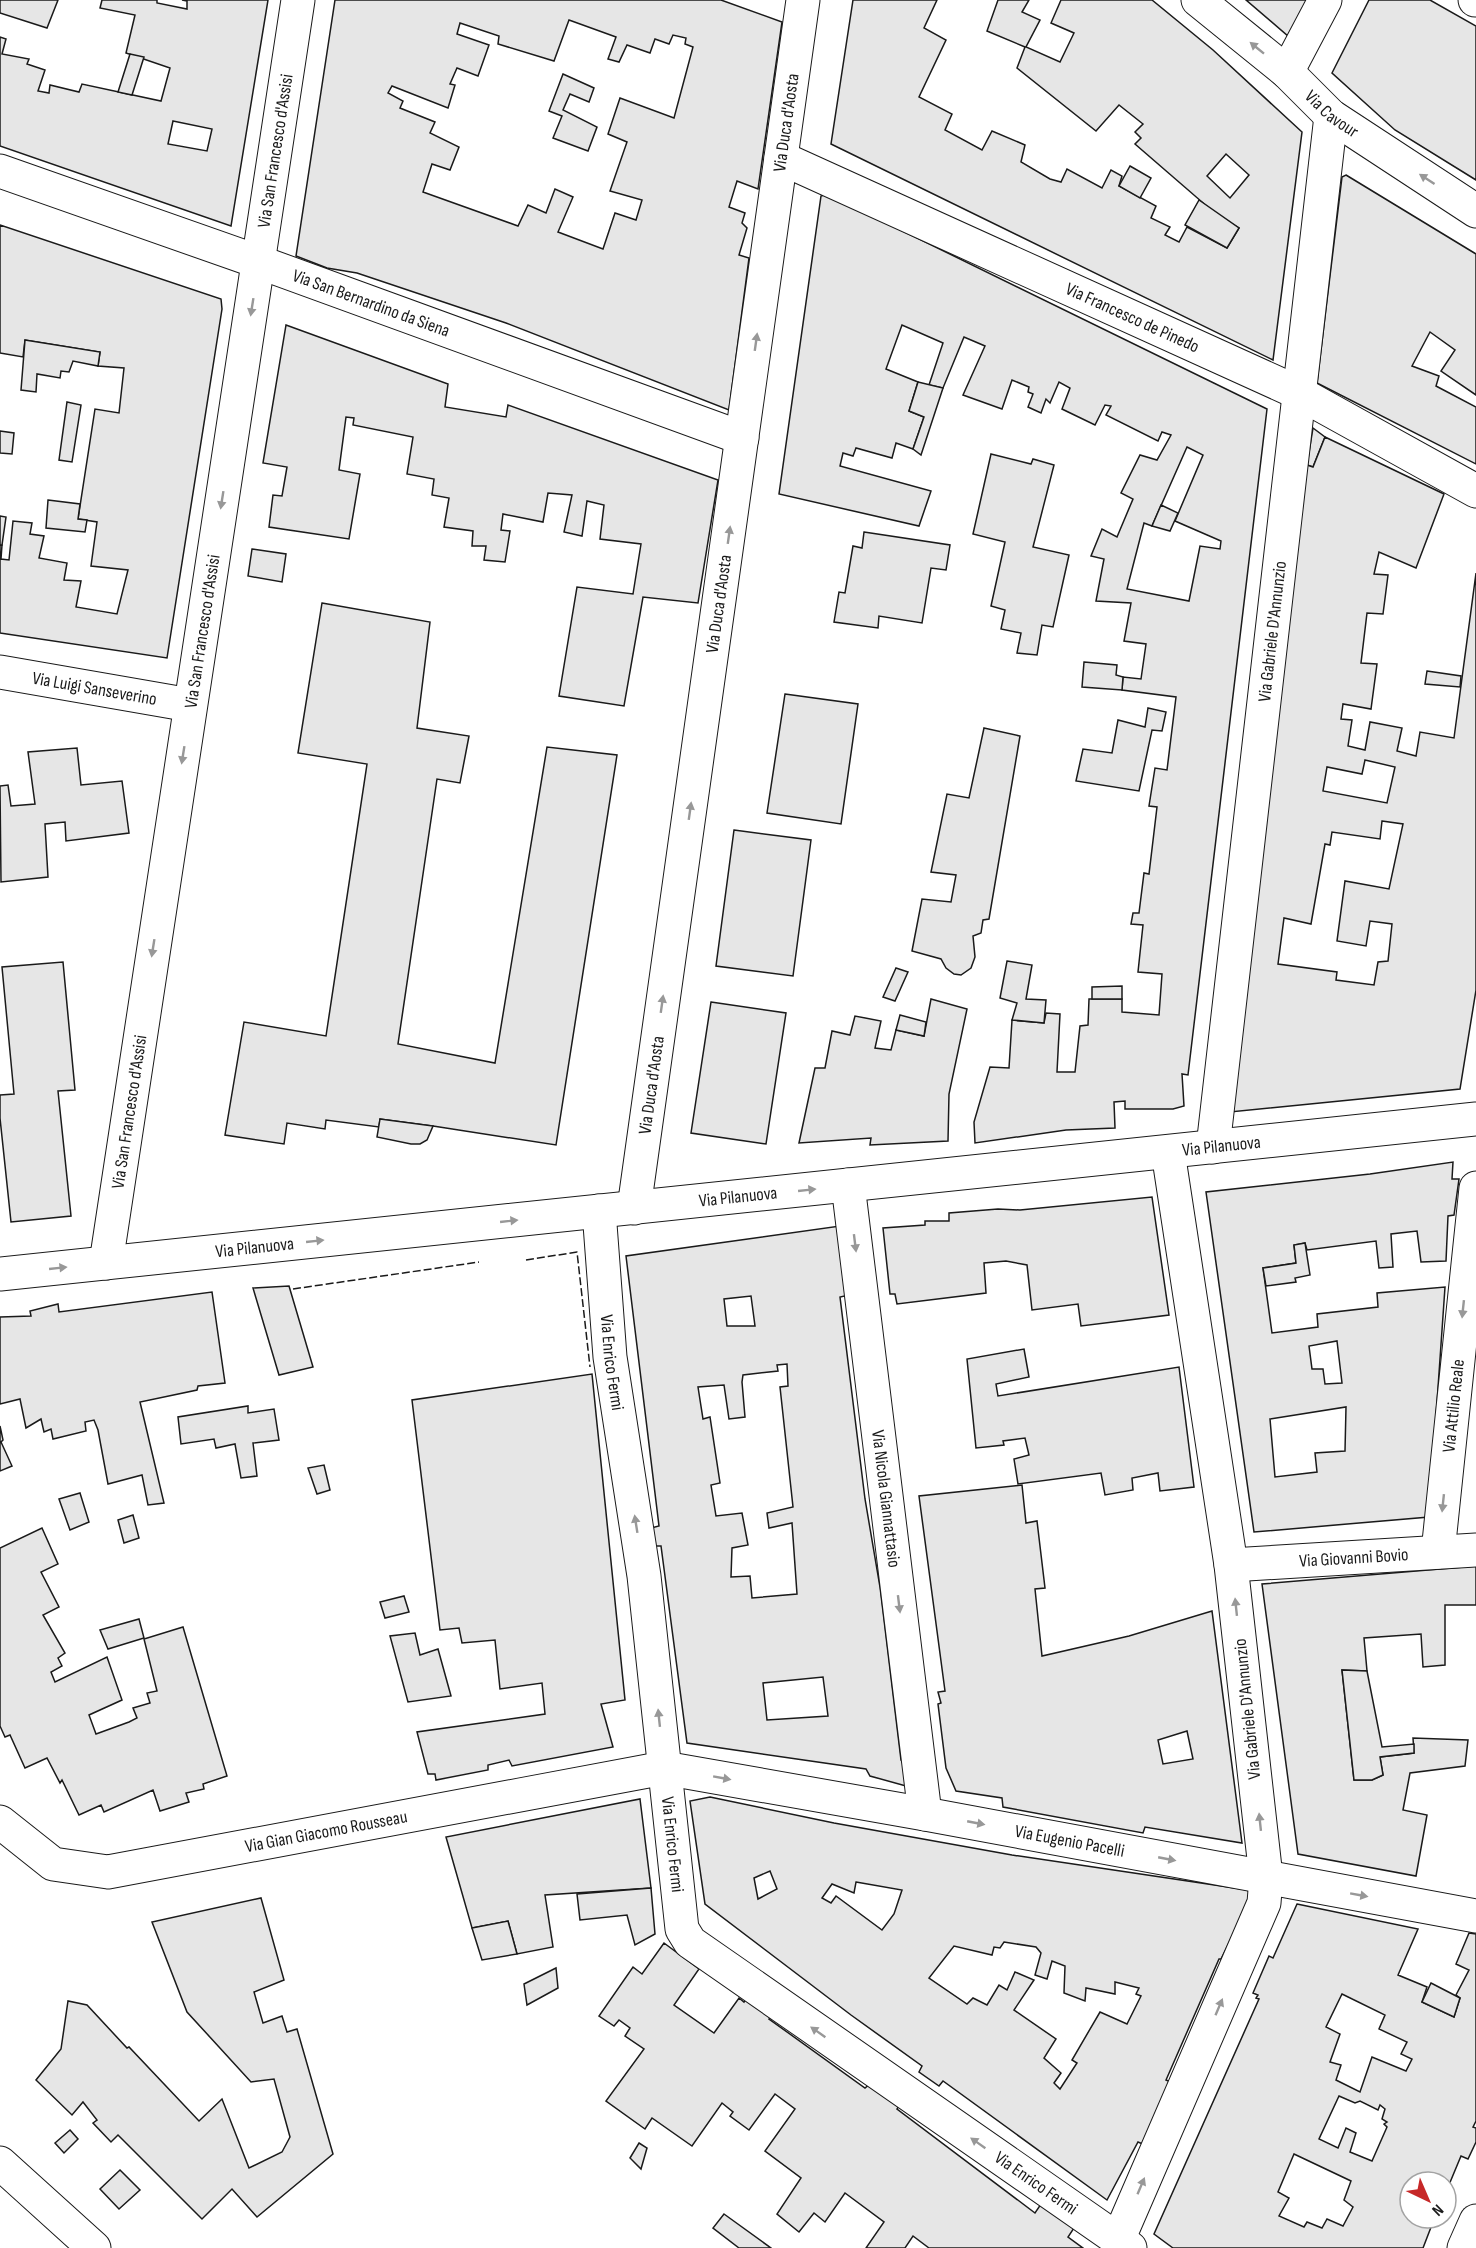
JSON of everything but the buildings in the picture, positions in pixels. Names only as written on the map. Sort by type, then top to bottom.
[{"type":"street","name":"Via San Francesco d'Assisi","points":[[106,1263],[298,0]]},
{"type":"street","name":"Via Duca d'Aosta","points":[[634,1208],[803,0]]},
{"type":"street","name":"Via Cavour","points":[[1198,0],[1287,72],[1331,116],[1476,211]]},
{"type":"street","points":[[1287,72],[1325,0]]},
{"type":"street","name":"Via Gabriele D'Annunzio","points":[[1213,1147],[1331,116]]},
{"type":"street","name":"Via Francesco de Pinedo","points":[[781,158],[1299,393],[1476,490]]},
{"type":"street","name":"Via San Bernardino da Siena","points":[[0,171],[259,262],[742,438]]},
{"type":"street","name":"Via Luigi Sanseverino","points":[[0,672],[190,705]]},
{"type":"street","name":"Via Pilanuova","points":[[0,1274],[1476,1119]]},
{"type":"street","name":"Via Gabriele D'Annunzio","points":[[1124,2244],[1264,1903],[1266,1877],[1231,1565],[1168,1152]]},
{"type":"street","name":"Via Nicola Giannattasio","points":[[848,1185],[925,1814]]},
{"type":"street","name":"Via Attilio Reale","points":[[1438,1552],[1476,1188]]},
{"type":"street","name":"Via Enrico Fermi","points":[[599,1211],[610,1357],[644,1576],[682,1929],[690,1942],[1124,2244]]},
{"type":"street","name":"Via Giovanni Bovio","points":[[1231,1565],[1476,1550]]},
{"type":"street","name":"Via Eugenio Pacelli","points":[[664,1768],[1476,1916]]},
{"type":"street","name":"Via Gian Giacomo Rousseau","points":[[0,1822],[53,1864],[108,1872],[664,1768]]},
{"type":"street","points":[[0,2163],[94,2248]]},
{"type":"street","points":[[1464,2248],[1476,2221]]},
{"type":"fence","points":[[526,1260],[577,1252],[590,1367]]},
{"type":"fence","points":[[293,1289],[479,1262]]}]
